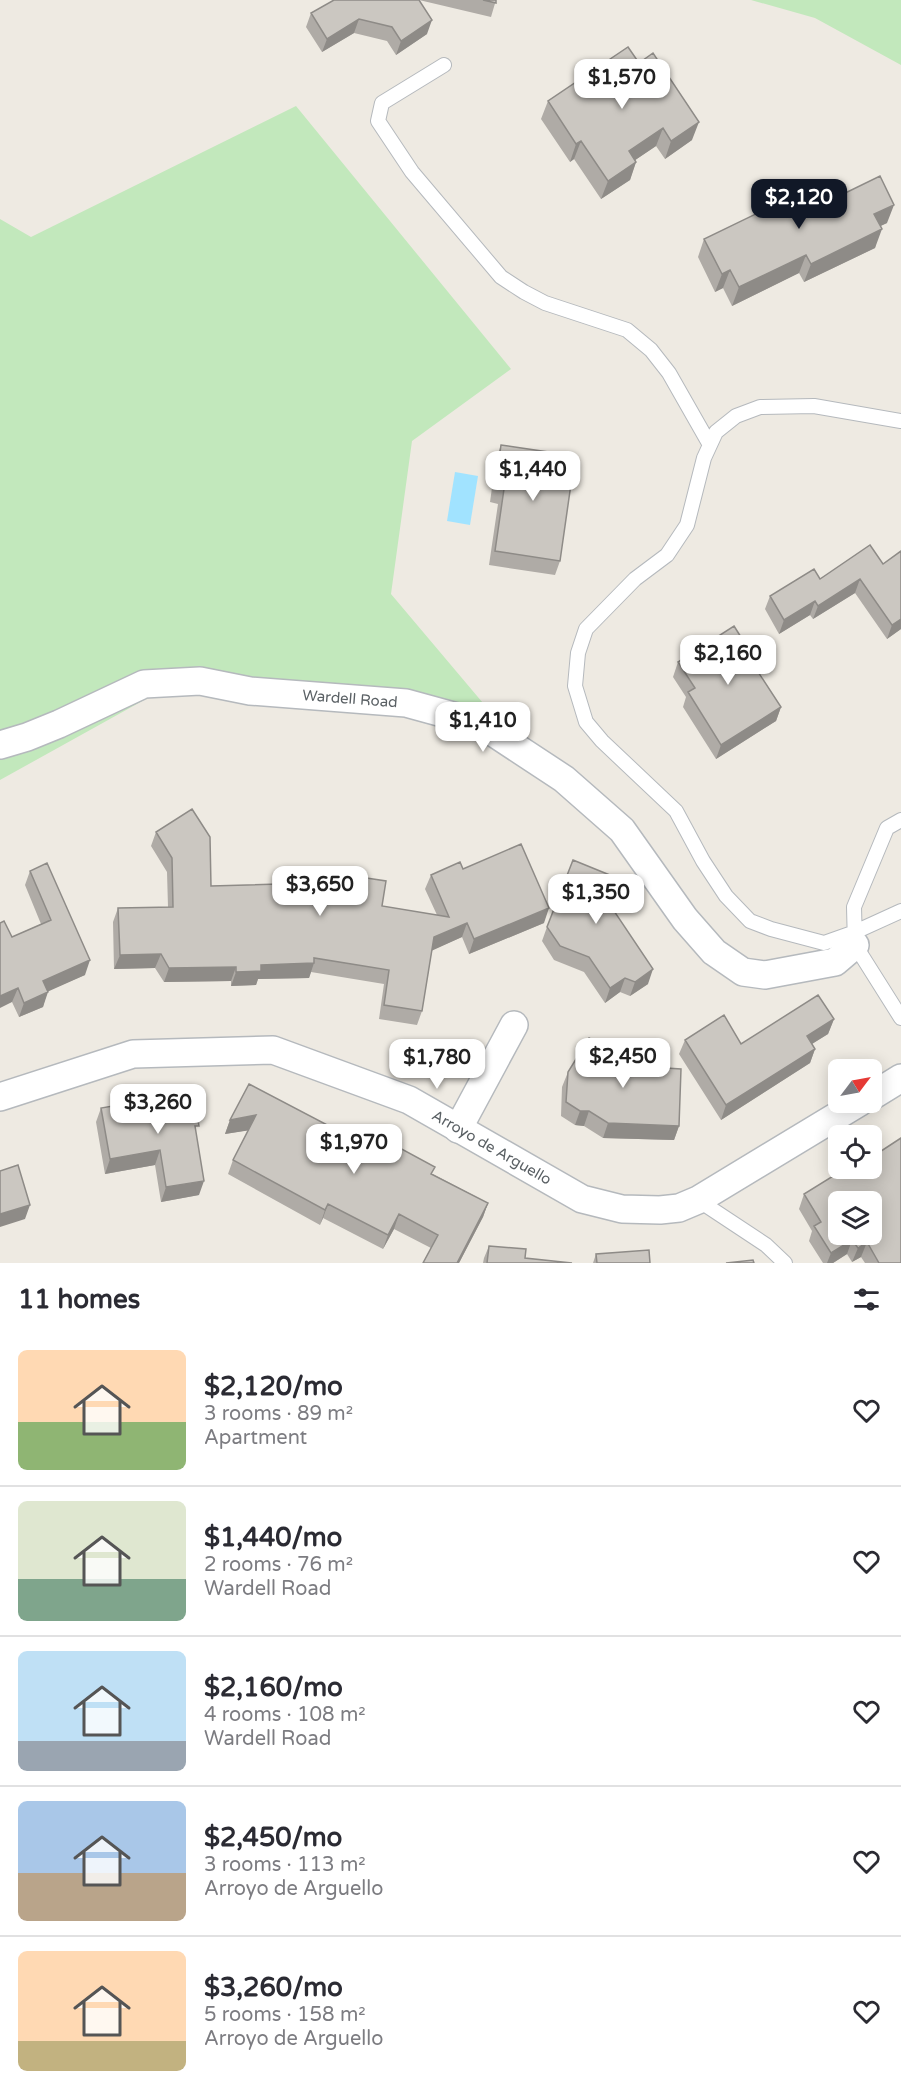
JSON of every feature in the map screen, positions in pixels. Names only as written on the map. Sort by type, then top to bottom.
[{"type":"street","name":"Wardell Road","points":[[0,745],[59,724],[144,684],[200,681],[250,692],[406,703],[479,723],[564,779],[622,830],[685,919],[714,952],[743,972],[765,975],[836,962],[855,939]]},
{"type":"street","points":[[458,1129],[514,1025]]},
{"type":"street","name":"Arroyo de Arguello","points":[[0,1097],[133,1054],[273,1050],[409,1100],[582,1199],[622,1209],[660,1210],[679,1208],[698,1200],[842,1113]]},
{"type":"street","points":[[882,1090],[901,1078]]},
{"type":"lane","points":[[444,65],[382,103],[378,121],[412,172],[501,277],[545,303],[627,330],[651,350],[669,373],[710,445]]},
{"type":"lane","name":"Wardell Road","points":[[901,421],[814,406],[760,406],[736,416],[716,432],[704,458],[687,525],[667,555],[635,579],[586,629],[578,653],[575,686],[586,722],[602,741],[676,812],[726,896],[750,921],[824,943],[855,939],[901,911]]},
{"type":"lane","points":[[901,820],[887,828],[854,907],[855,939],[901,1018]]},
{"type":"lane","points":[[698,1200],[766,1245],[785,1263]]},
{"type":"green space","points":[[751,0],[901,0],[901,65],[815,18]]},
{"type":"green space","points":[[296,106],[511,369],[412,441],[391,594],[488,709],[404,692],[252,679],[200,669],[0,780],[0,219],[31,237]]},
{"type":"water","points":[[455,472],[478,476],[470,525],[447,521]]},
{"type":"building","points":[[334,0],[419,0],[432,20],[401,41],[392,27],[359,19],[327,39],[311,13]]},
{"type":"building","points":[[628,47],[639,63],[653,53],[699,122],[671,141],[663,128],[629,151],[636,162],[608,181],[581,141],[576,144],[548,101]]},
{"type":"building","points":[[880,176],[894,205],[874,214],[882,229],[811,264],[806,255],[739,287],[730,270],[722,274],[704,239],[822,182],[831,200]]},
{"type":"building","points":[[501,445],[575,456],[560,561],[495,551],[504,489],[495,488]]},
{"type":"building","points":[[870,545],[883,564],[901,551],[901,619],[892,625],[860,579],[818,606],[815,601],[784,620],[770,596],[814,569],[820,579]]},
{"type":"building","points":[[734,626],[751,653],[747,655],[781,707],[721,745],[688,692],[695,688],[678,662]]},
{"type":"building","points":[[192,809],[210,837],[211,886],[346,882],[347,875],[386,881],[382,906],[449,917],[431,875],[460,862],[463,869],[521,844],[549,908],[474,939],[467,923],[434,937],[422,1011],[384,1005],[389,970],[314,958],[314,963],[261,965],[261,971],[236,972],[236,967],[169,968],[161,954],[120,955],[118,908],[173,907],[172,858],[156,832]]},
{"type":"building","points":[[573,860],[622,880],[612,908],[653,969],[635,982],[625,978],[610,988],[589,957],[560,946],[547,927]]},
{"type":"building","points":[[47,863],[90,960],[43,981],[48,992],[24,1003],[18,988],[0,996],[0,923],[4,921],[12,937],[51,920],[30,871]]},
{"type":"building","points":[[818,995],[834,1019],[807,1036],[815,1049],[726,1105],[685,1040],[724,1015],[741,1044]]},
{"type":"building","points":[[589,1038],[634,1066],[681,1069],[679,1126],[608,1123],[589,1111],[580,1111],[566,1102],[568,1072]]},
{"type":"building","points":[[249,1084],[392,1159],[398,1147],[435,1167],[431,1174],[488,1203],[457,1263],[423,1263],[438,1235],[399,1214],[388,1235],[328,1204],[325,1210],[233,1160],[256,1115],[230,1120]]},
{"type":"building","points":[[193,1092],[199,1126],[195,1126],[204,1181],[166,1187],[160,1150],[110,1159],[101,1108]]},
{"type":"building","points":[[901,1138],[901,1263],[879,1263],[869,1245],[882,1245],[882,1191],[828,1191],[828,1245],[844,1245],[831,1253],[814,1226],[821,1222],[804,1194],[828,1179],[882,1179],[882,1150]]},
{"type":"building","points":[[18,1165],[30,1205],[0,1214],[0,1171]]},
{"type":"building","points":[[489,1246],[526,1249],[525,1258],[572,1263],[487,1263]]},
{"type":"building","points":[[649,1250],[650,1263],[597,1263],[596,1254]]},
{"type":"building","points":[[753,1260],[754,1263],[726,1263]]}]
